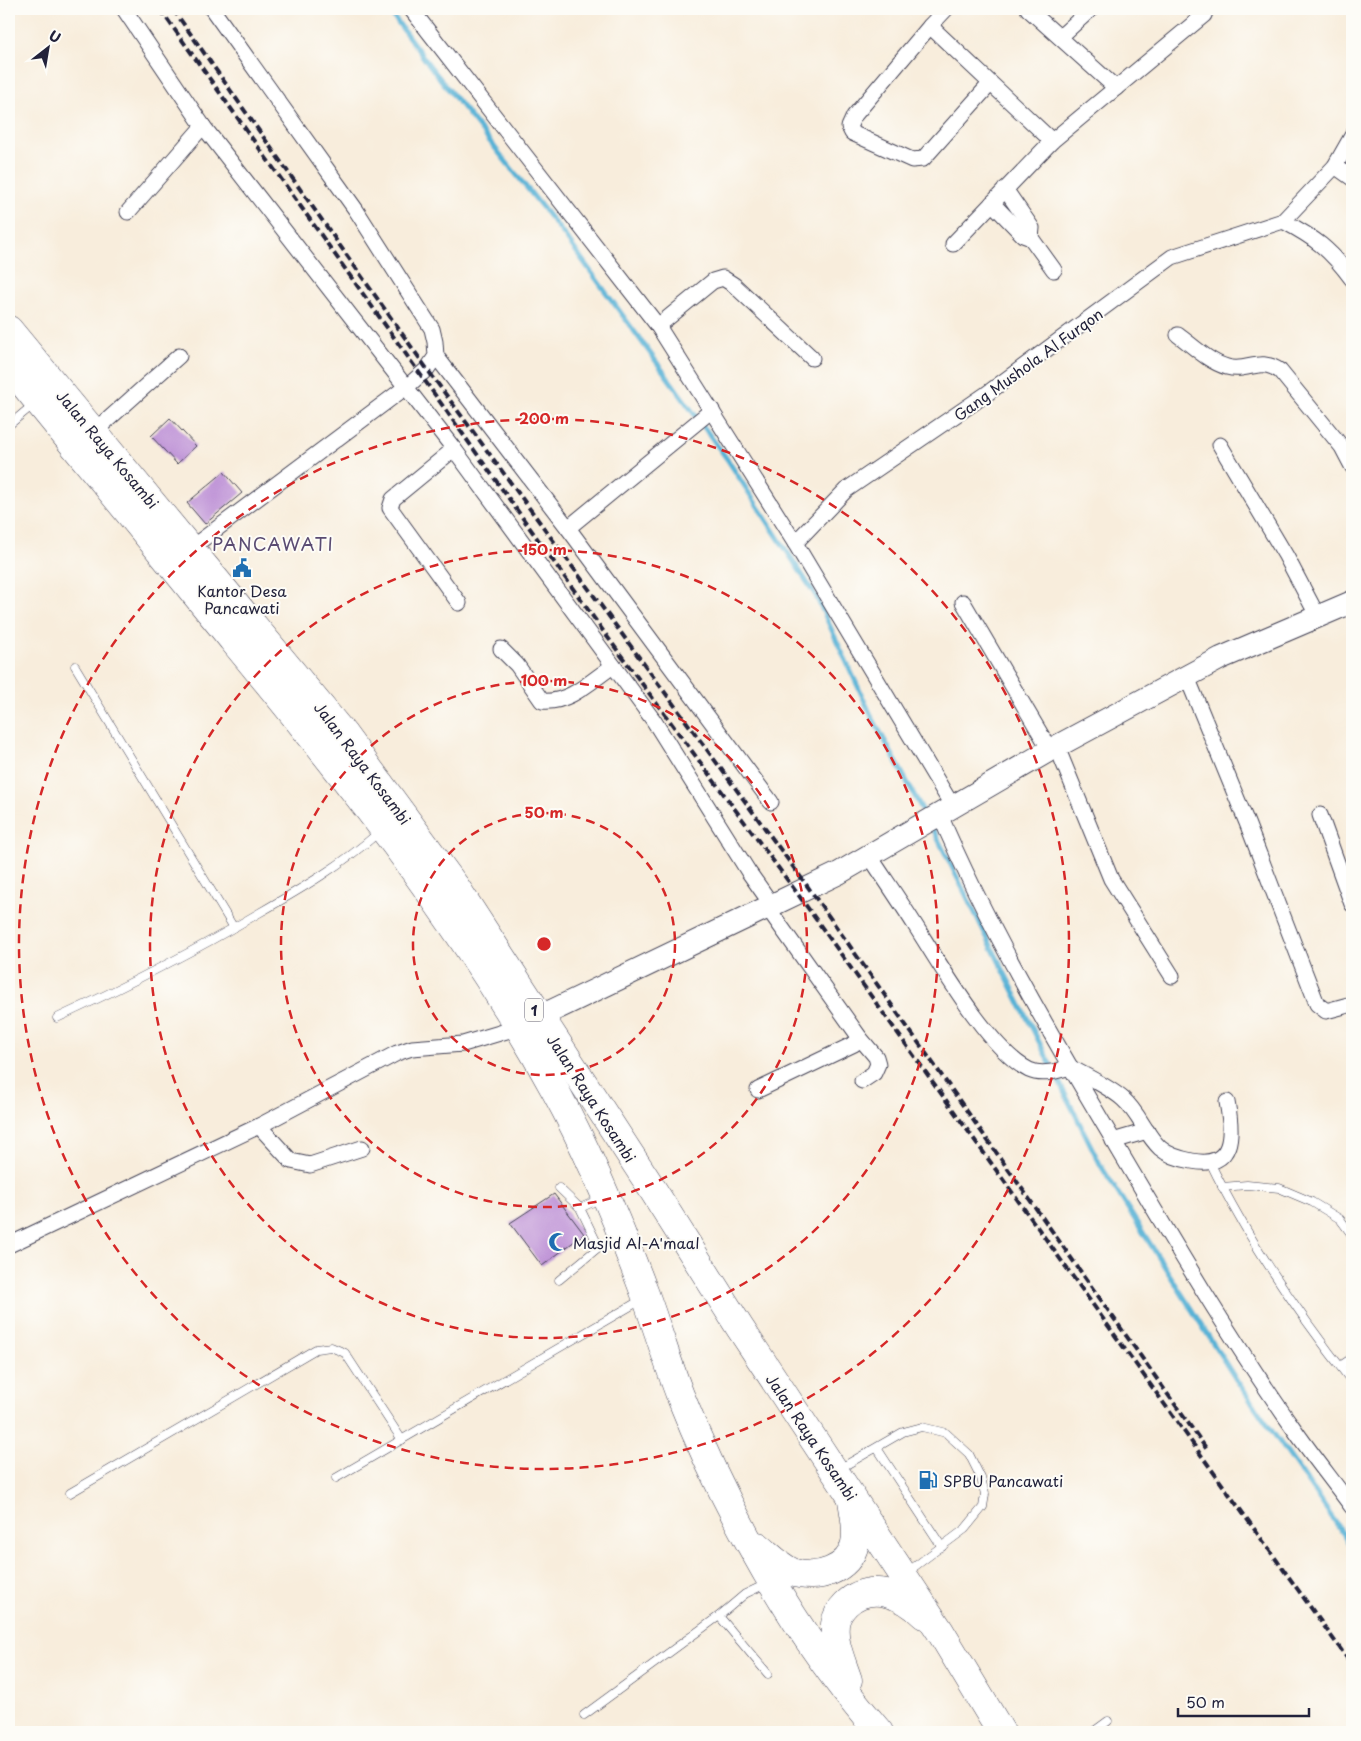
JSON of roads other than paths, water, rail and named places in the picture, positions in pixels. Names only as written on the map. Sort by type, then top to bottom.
[{"type":"highway","name":"Jalan Raya Kosambi","points":[[9,330],[646,1179],[740,1328],[940,1631],[1001,1732]]},
{"type":"highway","name":"Jalan Raya Kosambi","points":[[9,366],[38,401],[97,448],[191,548],[384,788],[455,886],[530,1022],[606,1196],[646,1296],[679,1392],[744,1534],[772,1581],[857,1707],[879,1732]]},
{"type":"highway","points":[[744,1534],[792,1572],[802,1574],[828,1573],[845,1562],[854,1545],[856,1530],[852,1496]]},
{"type":"highway","points":[[857,1707],[836,1646],[835,1633],[835,1621],[842,1608],[851,1599],[862,1593],[874,1592],[897,1596],[920,1611],[940,1631]]},
{"type":"street","points":[[124,9],[203,126],[454,449],[654,721],[769,906],[860,1038],[876,1057],[878,1064],[874,1073],[862,1081]]},
{"type":"street","points":[[191,548],[406,387],[427,369],[436,356],[436,342],[432,329],[397,272],[356,210],[212,9]]},
{"type":"street","points":[[411,9],[658,326],[708,413],[795,543],[941,814],[963,868],[1066,1068],[1113,1141],[1232,1336],[1294,1430],[1352,1507]]},
{"type":"street","points":[[946,9],[854,116],[849,127],[852,133],[912,160],[923,159],[990,84]]},
{"type":"street","points":[[1028,9],[1116,88]]},
{"type":"street","points":[[1060,37],[1091,9]]},
{"type":"street","points":[[953,244],[1052,141],[1204,15],[1206,9]]},
{"type":"street","points":[[930,26],[1052,141]]},
{"type":"street","points":[[128,212],[203,126]]},
{"type":"street","points":[[1352,136],[1335,166],[1283,221],[1315,239],[1327,249],[1352,278]]},
{"type":"street","points":[[1335,166],[1352,178]]},
{"type":"street","points":[[1005,189],[1032,228],[1031,238]]},
{"type":"street","points":[[992,203],[1023,235],[1031,238],[1054,270]]},
{"type":"street","name":"Gang Mushola Al Furqon","points":[[795,543],[846,490],[985,395],[1172,257],[1283,221]]},
{"type":"street","points":[[658,326],[712,281],[723,278],[734,285],[812,358]]},
{"type":"street","points":[[1178,335],[1211,359],[1227,367],[1238,368],[1261,363],[1271,365],[1280,371],[1342,447],[1352,466]]},
{"type":"street","points":[[97,448],[179,356]]},
{"type":"street","points":[[436,356],[568,528],[771,802]]},
{"type":"street","points":[[568,528],[686,429],[708,413]]},
{"type":"street","points":[[1220,445],[1286,556],[1317,615]]},
{"type":"street","points":[[454,449],[393,499],[390,508],[459,603]]},
{"type":"street","points":[[962,602],[1054,748],[1111,879],[1172,976]]},
{"type":"street","points":[[9,1245],[259,1126],[397,1053],[412,1048],[463,1044],[530,1022],[839,873],[1054,748],[1221,658],[1317,615],[1352,602]]},
{"type":"street","points":[[501,649],[517,665],[542,701],[552,702],[564,699],[613,666]]},
{"type":"street","points":[[1187,677],[1247,823],[1317,1004],[1326,1011],[1352,1004]]},
{"type":"street","points":[[1320,815],[1346,865],[1352,904]]},
{"type":"street","points":[[868,855],[943,971],[997,1042],[1030,1070],[1045,1073],[1066,1068],[1122,1098],[1135,1112],[1160,1148],[1172,1155],[1188,1160],[1210,1162],[1221,1158],[1226,1152],[1231,1135],[1231,1122],[1227,1102]]},
{"type":"street","points":[[758,1090],[854,1044],[860,1038]]},
{"type":"street","points":[[259,1126],[280,1152],[291,1161],[310,1165],[362,1148]]},
{"type":"street","points":[[1113,1141],[1147,1131]]},
{"type":"lane","points":[[9,425],[38,401]]},
{"type":"lane","points":[[75,666],[234,928]]},
{"type":"lane","points":[[57,1018],[149,975],[234,928],[311,883],[350,857],[384,828]]},
{"type":"lane","points":[[1210,1162],[1236,1215],[1269,1267],[1310,1329],[1352,1382]]},
{"type":"lane","points":[[1222,1187],[1247,1185],[1279,1188],[1312,1202],[1340,1219],[1352,1235]]},
{"type":"lane","points":[[559,1188],[580,1208],[599,1247],[559,1280]]},
{"type":"lane","points":[[580,1208],[606,1196]]},
{"type":"lane","points":[[336,1478],[646,1296]]},
{"type":"lane","points":[[70,1493],[316,1350],[331,1347],[345,1353],[402,1440]]},
{"type":"lane","points":[[1340,1366],[1352,1358]]},
{"type":"lane","points":[[836,1472],[903,1432],[922,1427],[946,1433],[969,1454],[983,1486],[985,1494],[983,1507],[974,1520],[942,1547],[903,1575]]},
{"type":"lane","points":[[877,1448],[942,1547]]},
{"type":"lane","points":[[584,1715],[719,1616],[745,1594],[772,1581]]},
{"type":"lane","points":[[719,1616],[768,1674]]},
{"type":"lane","points":[[1093,1732],[1108,1721]]},
{"type":"waterway","points":[[388,9],[430,66],[565,236],[727,459],[816,596],[872,717],[925,815]]},
{"type":"waterway","points":[[931,825],[1101,1166],[1235,1378],[1352,1546]]},
{"type":"railway","points":[[160,9],[606,635],[797,893],[1352,1665]]},
{"type":"railway","points":[[173,9],[427,369],[808,887],[1208,1451]]},
{"type":"place","name":"Kantor Desa Pancawati","points":[[242,568]]},
{"type":"place","name":"Masjid Al-A'maal","points":[[558,1242]]},
{"type":"place","name":"SPBU Pancawati","points":[[928,1480]]},
{"type":"district","name":"PANCAWATI","points":[[273,543]]}]
